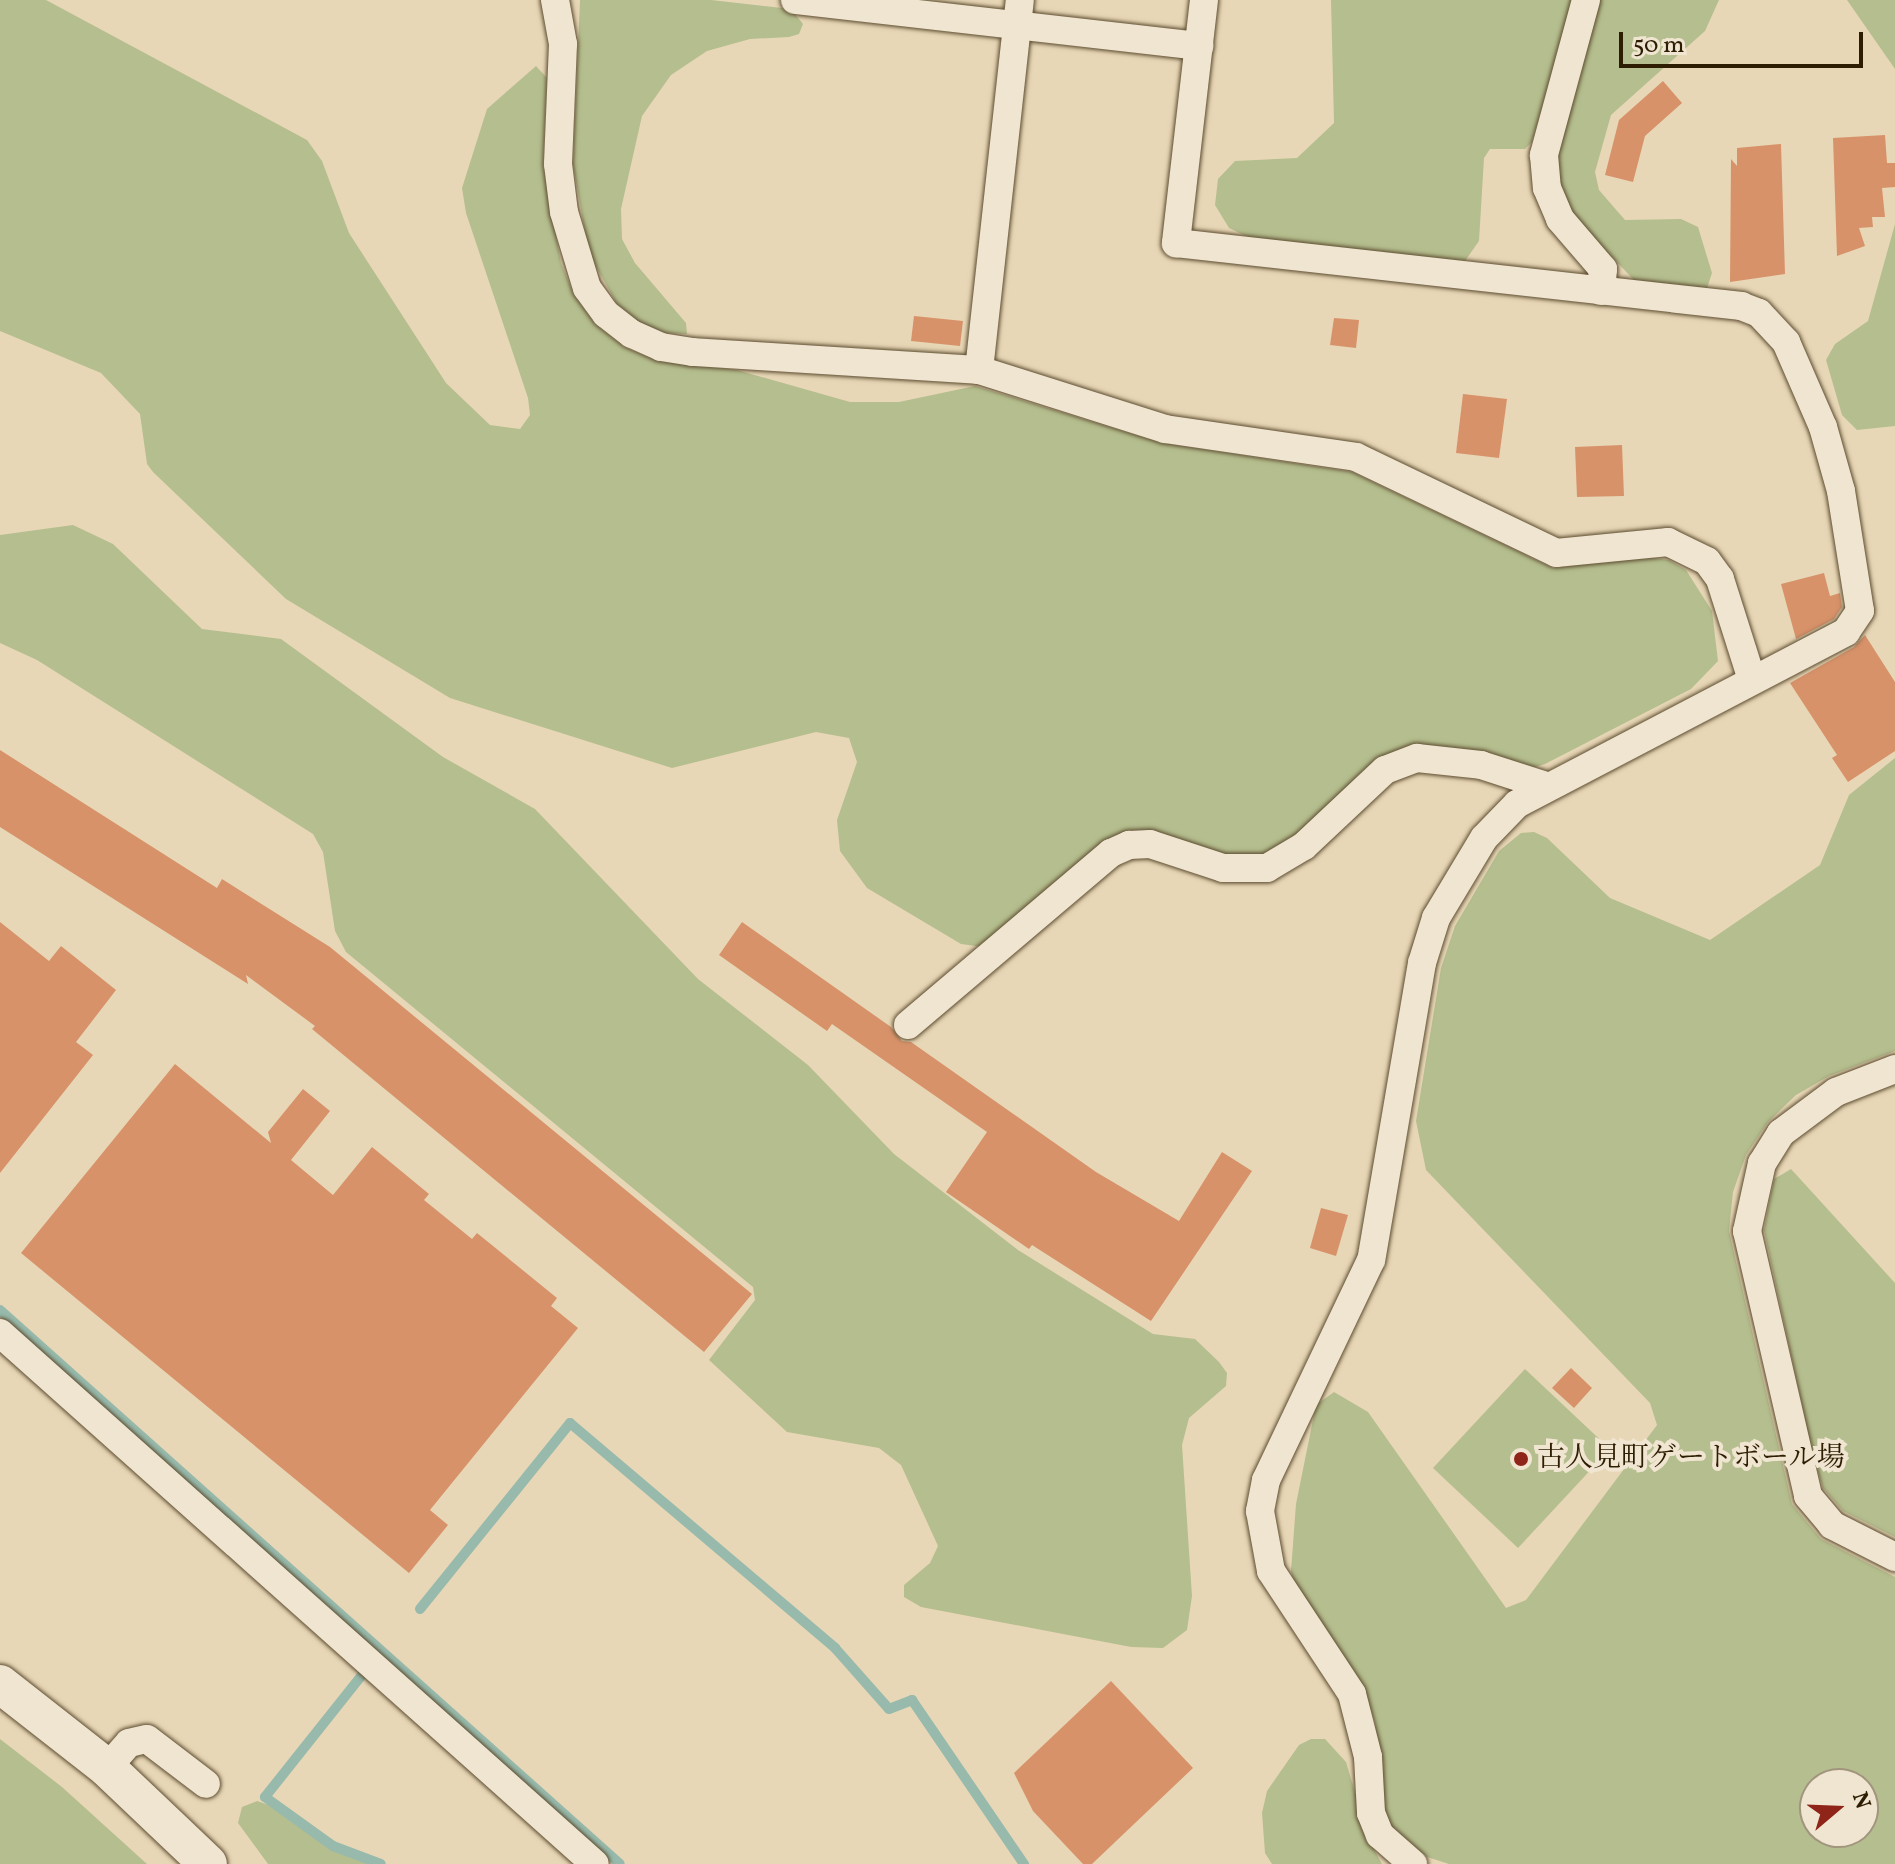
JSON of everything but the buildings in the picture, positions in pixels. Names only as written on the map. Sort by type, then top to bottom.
[{"type":"street","points":[[555,0],[563,44],[558,164],[564,212],[587,288],[606,314],[646,341],[693,352],[979,370],[1165,429],[1356,457],[1556,553],[1657,542],[1688,549],[1720,579],[1752,680]]},
{"type":"street","points":[[795,0],[1019,13],[1199,46]]},
{"type":"street","points":[[1204,0],[1176,243],[1741,306],[1759,313],[1786,342],[1823,427],[1841,491],[1860,611],[1846,632],[1546,786],[1517,804],[1484,838],[1436,918],[1422,963],[1371,1260],[1266,1480],[1260,1511],[1271,1571],[1352,1694],[1368,1757],[1371,1813],[1380,1835],[1413,1864]]},
{"type":"street","points":[[1586,0],[1544,155],[1547,188],[1560,219],[1603,269],[1601,291]]},
{"type":"street","points":[[979,370],[1019,13]]},
{"type":"street","points":[[908,1025],[1111,853],[1129,845],[1150,844],[1223,868],[1267,868],[1304,846],[1385,770],[1417,758],[1481,765],[1546,786]]},
{"type":"street","points":[[1895,1069],[1836,1092],[1781,1133],[1758,1174],[1747,1231],[1808,1496],[1832,1525],[1895,1557]]},
{"type":"street","points":[[0,1333],[595,1864]]},
{"type":"street","points":[[0,1684],[107,1768],[208,1864]]},
{"type":"street","points":[[107,1768],[129,1743],[147,1739],[206,1784]]},
{"type":"green space","points":[[0,0],[46,0],[307,140],[322,161],[349,233],[446,383],[490,425],[520,429],[530,415],[528,398],[466,213],[462,188],[487,109],[536,66],[547,78],[543,165],[561,263],[574,295],[595,324],[624,347],[657,361],[737,370],[850,402],[899,402],[975,386],[1162,443],[1352,472],[1553,568],[1646,557],[1669,560],[1686,570],[1712,611],[1718,661],[1691,689],[1545,764],[1532,768],[1417,747],[1282,851],[1245,860],[1151,835],[983,947],[961,944],[867,888],[840,851],[837,820],[857,762],[849,738],[816,732],[672,768],[450,698],[286,599],[153,472],[147,464],[140,414],[101,373],[0,331]]},
{"type":"green space","points":[[580,0],[711,0],[791,9],[803,24],[799,34],[789,37],[750,39],[707,51],[671,75],[642,116],[621,209],[622,239],[635,263],[686,323],[687,334],[665,333],[639,322],[617,304],[589,254],[573,164]]},
{"type":"green space","points":[[1331,0],[1574,0],[1532,142],[1525,149],[1490,149],[1484,158],[1479,241],[1465,261],[1252,239],[1229,228],[1215,205],[1218,179],[1235,161],[1297,158],[1334,123]]},
{"type":"green space","points":[[1599,0],[1719,0],[1705,31],[1611,115],[1595,172],[1599,190],[1625,220],[1681,219],[1698,227],[1712,273],[1707,288],[1634,280],[1570,213],[1560,185],[1556,155]]},
{"type":"green space","points":[[1847,0],[1895,0],[1895,69]]},
{"type":"green space","points":[[1895,224],[1895,426],[1857,430],[1842,415],[1826,360],[1835,344],[1868,321]]},
{"type":"green space","points":[[73,525],[113,544],[202,629],[281,639],[443,757],[535,809],[698,979],[808,1065],[894,1154],[1018,1250],[1153,1334],[1195,1339],[1219,1362],[1227,1373],[1226,1386],[1189,1418],[1182,1445],[1192,1596],[1187,1630],[1163,1648],[1131,1647],[921,1607],[904,1597],[904,1585],[930,1563],[938,1546],[901,1465],[879,1448],[787,1432],[709,1360],[755,1300],[753,1287],[346,952],[335,931],[323,852],[313,834],[37,660],[0,643],[0,535]]},
{"type":"green space","points":[[1895,758],[1895,1051],[1829,1076],[1796,1095],[1768,1122],[1746,1155],[1733,1192],[1729,1231],[1792,1504],[1821,1539],[1895,1577],[1895,1864],[1449,1864],[1421,1855],[1390,1829],[1383,1810],[1375,1722],[1363,1689],[1296,1591],[1291,1571],[1296,1504],[1316,1405],[1334,1392],[1368,1412],[1506,1608],[1526,1600],[1657,1425],[1650,1403],[1426,1170],[1416,1121],[1441,968],[1455,926],[1499,851],[1521,833],[1534,832],[1547,838],[1610,898],[1710,940],[1820,865],[1849,795]]},
{"type":"green space","points":[[1791,1169],[1895,1283],[1895,1537],[1843,1511],[1823,1488],[1813,1456],[1764,1230],[1774,1179]]},
{"type":"green space","name":"古人見町ゲートボール場","points":[[1525,1369],[1610,1449],[1518,1548],[1433,1468]]},
{"type":"green space","points":[[0,1739],[62,1787],[147,1864],[0,1864]]},
{"type":"green space","points":[[1311,1739],[1325,1739],[1346,1762],[1370,1842],[1382,1864],[1272,1864],[1265,1853],[1262,1813],[1267,1791],[1299,1745]]},
{"type":"green space","points":[[257,1801],[272,1806],[331,1849],[372,1864],[268,1864],[238,1823],[242,1807]]},
{"type":"waterway","points":[[0,1310],[620,1864]]},
{"type":"waterway","points":[[420,1609],[570,1423],[835,1648],[889,1709],[912,1700],[1024,1864]]},
{"type":"waterway","points":[[362,1675],[265,1797],[333,1846],[381,1864]]},
{"type":"place","name":"古人見町ゲートボール場","points":[[1521,1459]]}]
